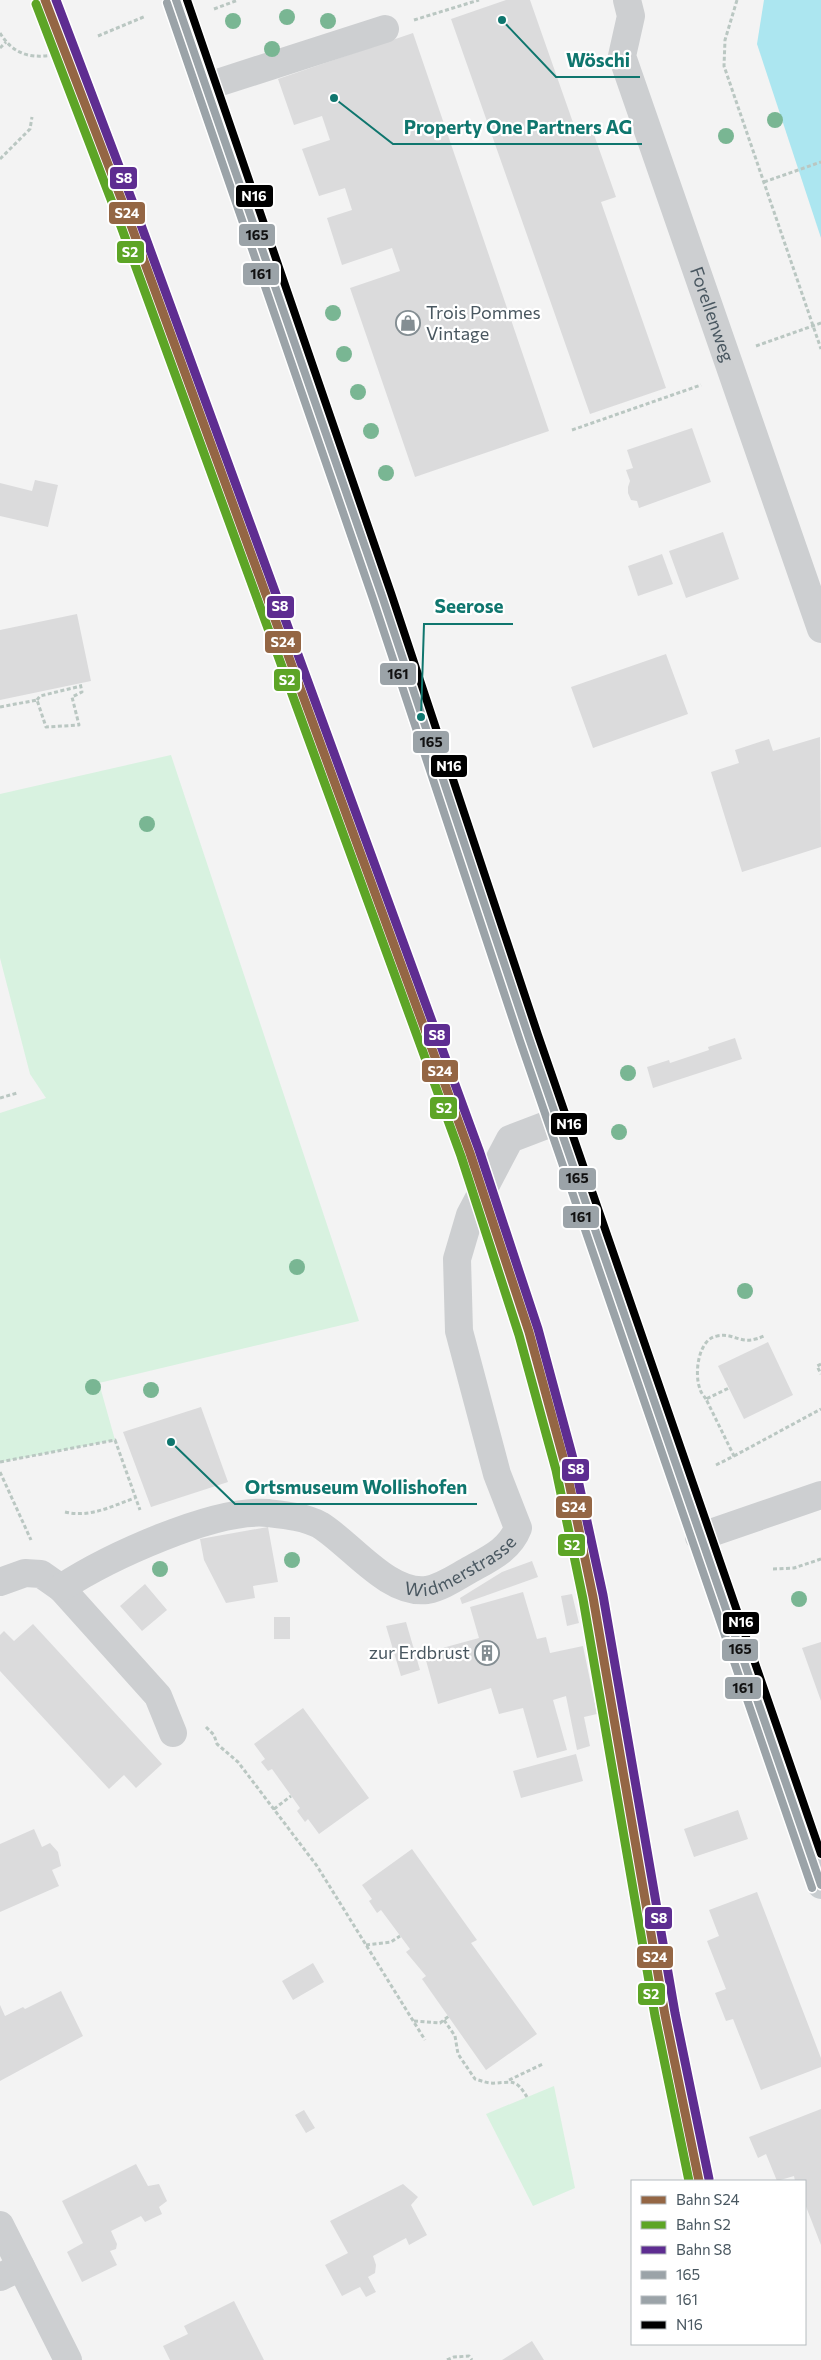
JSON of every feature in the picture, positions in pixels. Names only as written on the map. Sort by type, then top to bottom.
[{"type":"main road","points":[[176,0],[382,596],[557,1121],[699,1537],[821,1885]]},
{"type":"street","name":"Forellenweg","points":[[627,0],[631,16],[622,56],[821,629]]},
{"type":"street","points":[[205,87],[385,29]]},
{"type":"street","name":"Widmerstrasse","points":[[61,1588],[95,1568],[176,1531],[230,1516],[265,1513],[288,1515],[318,1525],[380,1574],[410,1590],[428,1590],[446,1584],[489,1560],[506,1547],[514,1539],[518,1528],[497,1474],[459,1331],[457,1259],[470,1215],[510,1138],[557,1121]]},
{"type":"street","points":[[699,1537],[821,1495]]},
{"type":"street","points":[[0,1582],[25,1573],[41,1574],[61,1588],[158,1696],[173,1733]]},
{"type":"street","points":[[0,2225],[10,2272],[68,2360]]},
{"type":"path","points":[[211,10],[238,0]]},
{"type":"path","points":[[385,29],[479,0]]},
{"type":"path","points":[[736,0],[725,40],[724,66],[821,349]]},
{"type":"path","points":[[98,36],[146,16]]},
{"type":"path","points":[[0,33],[6,42],[23,54],[34,57],[52,55]]},
{"type":"path","points":[[0,48],[6,42]]},
{"type":"path","points":[[0,159],[30,130],[32,117]]},
{"type":"path","points":[[764,182],[821,162]]},
{"type":"path","points":[[572,430],[712,381],[727,357],[821,323]]},
{"type":"path","points":[[0,708],[37,700],[40,696],[80,685],[82,692],[72,697],[79,725],[46,727],[37,700]]},
{"type":"path","points":[[0,1098],[17,1092]]},
{"type":"path","points":[[734,1456],[699,1388],[698,1360],[704,1344],[711,1337],[720,1335],[744,1340],[755,1340],[766,1335]]},
{"type":"path","points":[[821,1364],[817,1366],[821,1374]]},
{"type":"path","points":[[706,1399],[729,1388]]},
{"type":"path","points":[[716,1465],[821,1409]]},
{"type":"path","points":[[0,1462],[115,1440],[151,1543]]},
{"type":"path","points":[[0,1472],[31,1541]]},
{"type":"path","points":[[65,1512],[78,1515],[102,1510],[135,1498]]},
{"type":"path","points":[[773,1569],[794,1568],[821,1559]]},
{"type":"path","points":[[217,1744],[238,1762],[317,1866],[425,2040]]},
{"type":"path","points":[[274,1809],[291,1796]]},
{"type":"path","points":[[366,1945],[391,1942],[400,1936]]},
{"type":"path","points":[[413,2020],[440,2023],[449,2016]]},
{"type":"path","points":[[444,2020],[455,2036],[458,2054],[465,2067],[475,2079],[494,2084],[508,2081],[543,2064]]},
{"type":"path","points":[[508,2081],[517,2084],[526,2097]]},
{"type":"path","points":[[447,2360],[454,2357],[469,2356],[472,2360]]},
{"type":"green space","points":[[171,755],[359,1321],[99,1383],[115,1440],[0,1462],[0,1113],[46,1098],[30,1074],[0,958],[0,794]]},
{"type":"green space","points":[[554,2086],[575,2188],[533,2206],[486,2114]]},
{"type":"water","points":[[764,0],[821,0],[821,238],[757,44]]},
{"type":"building","points":[[506,0],[530,0],[577,134],[592,129],[616,197],[601,202],[666,388],[590,414],[451,19]]},
{"type":"building","points":[[413,33],[549,431],[415,477],[350,288],[400,271],[392,248],[342,265],[327,218],[352,210],[345,188],[319,196],[302,149],[330,140],[322,116],[294,125],[278,79]]},
{"type":"building","points":[[692,428],[711,482],[639,508],[637,501],[631,500],[628,493],[630,481],[626,470],[633,468],[627,450]]},
{"type":"building","points":[[35,480],[58,485],[48,527],[0,516],[0,483],[32,491]]},
{"type":"building","points":[[723,532],[739,579],[686,598],[669,551]]},
{"type":"building","points":[[662,554],[673,584],[638,596],[628,566]]},
{"type":"building","points":[[77,614],[91,681],[0,700],[0,630]]},
{"type":"building","points":[[666,654],[688,714],[593,748],[571,687]]},
{"type":"building","points":[[820,737],[821,847],[742,872],[711,772],[739,763],[735,750],[769,739],[773,751]]},
{"type":"building","points":[[735,1038],[742,1059],[653,1088],[647,1067],[669,1060],[670,1063],[709,1050],[708,1047]]},
{"type":"building","points":[[768,1342],[793,1395],[744,1419],[718,1366]]},
{"type":"building","points":[[201,1407],[228,1482],[151,1507],[123,1432]]},
{"type":"building","points":[[268,1527],[278,1582],[253,1586],[255,1598],[226,1603],[204,1560],[200,1539]]},
{"type":"building","points":[[532,1561],[538,1577],[462,1604],[460,1598],[502,1572]]},
{"type":"building","points":[[145,1584],[167,1610],[142,1631],[120,1606]]},
{"type":"building","name":"zur Erdbrust","points":[[523,1592],[537,1639],[546,1637],[550,1653],[583,1646],[597,1714],[584,1717],[590,1746],[577,1750],[566,1696],[553,1700],[567,1750],[537,1758],[523,1708],[499,1714],[491,1688],[438,1704],[424,1653],[479,1638],[470,1607]]},
{"type":"building","points":[[572,1594],[579,1623],[567,1626],[561,1596]]},
{"type":"building","points":[[274,1617],[290,1617],[290,1639],[274,1639]]},
{"type":"building","points":[[406,1622],[420,1670],[401,1676],[386,1626]]},
{"type":"building","points":[[33,1624],[162,1764],[136,1788],[124,1775],[109,1789],[0,1671],[0,1635],[4,1631],[14,1641]]},
{"type":"building","points":[[821,1642],[821,1701],[802,1648]]},
{"type":"building","points":[[303,1708],[369,1798],[319,1834],[308,1819],[305,1822],[297,1811],[300,1808],[272,1769],[268,1771],[261,1762],[265,1759],[254,1744]]},
{"type":"building","points":[[576,1754],[583,1781],[521,1798],[513,1771]]},
{"type":"building","points":[[738,1810],[748,1839],[694,1857],[684,1829]]},
{"type":"building","points":[[34,1829],[42,1847],[50,1843],[58,1852],[61,1866],[52,1870],[59,1886],[0,1912],[0,1844]]},
{"type":"building","points":[[412,1849],[477,1940],[471,1943],[537,2034],[486,2070],[422,1979],[426,1976],[406,1952],[410,1949],[381,1910],[377,1913],[369,1901],[372,1899],[362,1885]]},
{"type":"building","points":[[757,1892],[821,2058],[821,2067],[761,2090],[733,2019],[726,2021],[715,1993],[726,1989],[707,1941],[719,1936],[709,1910]]},
{"type":"building","points":[[313,1963],[324,1982],[293,2000],[282,1981]]},
{"type":"building","points":[[61,1991],[83,2036],[0,2081],[0,2005],[5,2016],[23,2007],[25,2009]]},
{"type":"building","points":[[821,2109],[821,2245],[806,2207],[806,2180],[795,2180],[794,2176],[777,2180],[766,2154],[758,2158],[749,2137]]},
{"type":"building","points":[[304,2110],[315,2128],[306,2133],[295,2115]]},
{"type":"building","points":[[136,2164],[148,2186],[159,2184],[167,2201],[159,2207],[162,2214],[145,2222],[141,2216],[111,2231],[117,2244],[116,2249],[110,2251],[117,2265],[82,2282],[67,2252],[83,2243],[62,2201]]},
{"type":"building","points":[[403,2184],[418,2197],[411,2205],[427,2235],[409,2245],[406,2238],[373,2256],[376,2265],[375,2273],[368,2277],[376,2292],[366,2297],[360,2287],[342,2296],[325,2265],[348,2253],[330,2221]]},
{"type":"building","points":[[234,2301],[264,2360],[170,2360],[163,2346],[188,2334],[184,2326]]},
{"type":"building","points":[[532,2341],[544,2360],[502,2360]]},
{"type":"rail line","name":"S24","points":[[45,0],[124,206],[470,1153],[529,1332],[566,1468],[593,1597],[665,2015],[699,2180]]},
{"type":"rail line","name":"S8","points":[[56,0],[133,203],[479,1150],[538,1329],[575,1466],[603,1595],[675,2013],[709,2179]]},
{"type":"rail line","name":"S2","points":[[36,4],[115,210],[461,1156],[519,1335],[556,1470],[583,1599],[655,2016],[689,2180]]},
{"type":"transit line","name":"165","points":[[176,0],[382,596],[529,1038],[821,1885]]},
{"type":"transit line","name":"N16","points":[[187,0],[391,593],[538,1035],[821,1854]]},
{"type":"transit line","name":"161","points":[[167,3],[373,599],[520,1041],[812,1888]]},
{"type":"place","name":"Wöschi","points":[[502,20]]},
{"type":"place","name":"Property One Partners AG","points":[[334,98]]},
{"type":"place","name":"Trois Pommes Vintage","points":[[408,323]]},
{"type":"place","name":"Seerose","points":[[421,717]]},
{"type":"place","name":"Ortsmuseum Wollishofen","points":[[171,1442]]},
{"type":"place","name":"zur Erdbrust","points":[[487,1653]]}]
